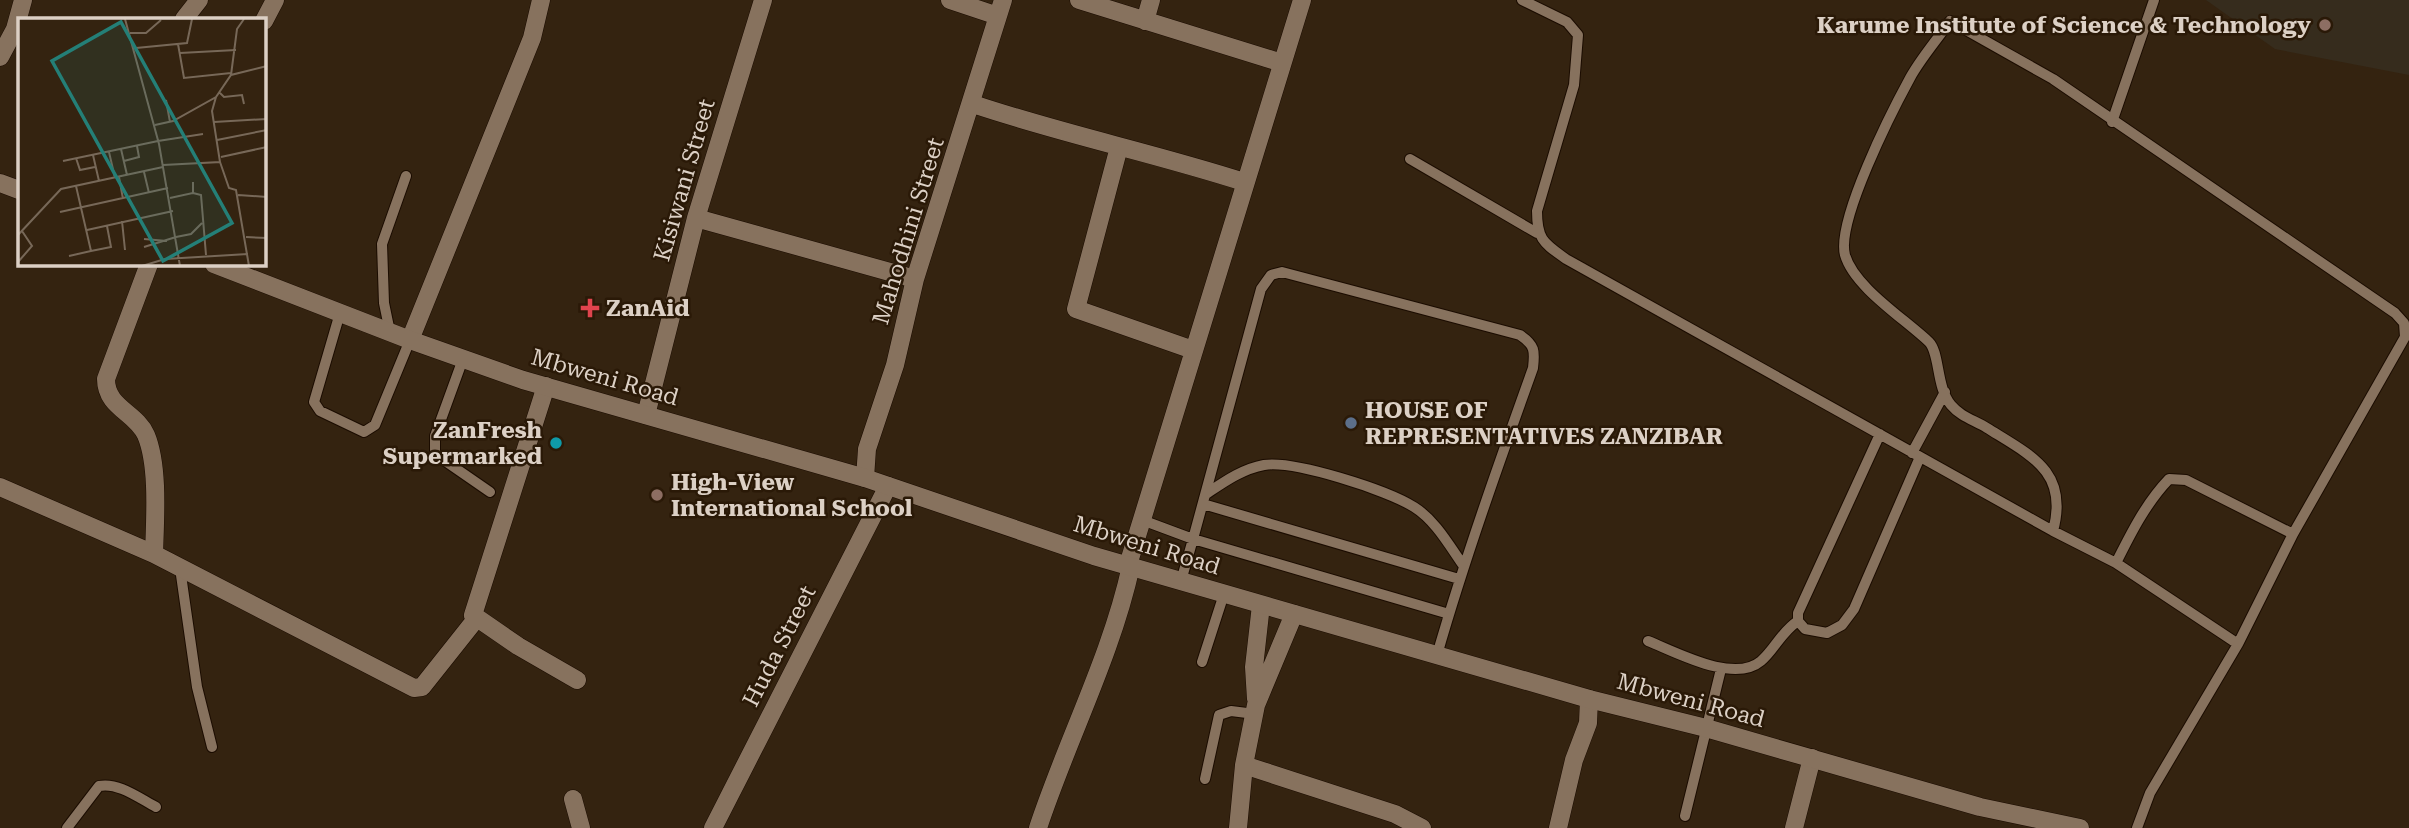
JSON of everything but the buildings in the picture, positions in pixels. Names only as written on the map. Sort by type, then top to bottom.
[{"type":"street","points":[[18,18],[23,0]]},
{"type":"street","points":[[185,18],[199,0]]},
{"type":"street","points":[[266,18],[275,0]]},
{"type":"street","points":[[410,340],[533,38],[541,0]]},
{"type":"street","name":"Kisiwani Street","points":[[646,415],[696,218],[763,0]]},
{"type":"street","points":[[950,0],[1001,8]]},
{"type":"street","points":[[1079,0],[1282,63]]},
{"type":"street","points":[[1145,21],[1151,0]]},
{"type":"street","points":[[1038,828],[1125,594],[1129,566],[1142,520],[1302,0]]},
{"type":"street","name":"Mahodhini Street","points":[[865,478],[867,450],[895,365],[915,279],[973,104],[1001,8]]},
{"type":"street","points":[[0,57],[18,18]]},
{"type":"street","points":[[973,104],[1051,131],[1169,158],[1244,183]]},
{"type":"street","points":[[1119,146],[1076,309],[1193,350]]},
{"type":"street","points":[[0,183],[18,190]]},
{"type":"street","points":[[696,218],[915,279]]},
{"type":"street","points":[[148,266],[106,379],[106,388],[113,403],[144,431],[151,448],[154,554]]},
{"type":"street","name":"Mbweni Road","points":[[219,266],[463,359],[546,386],[888,485],[1129,566],[1589,699],[1706,727],[1980,807],[2080,828]]},
{"type":"street","points":[[546,386],[473,610],[476,619],[577,680]]},
{"type":"street","name":"Huda Street","points":[[713,828],[888,485]]},
{"type":"street","points":[[0,487],[154,554],[414,688],[422,687],[476,619]]},
{"type":"street","points":[[1256,710],[1254,667],[1261,605]]},
{"type":"street","points":[[1238,828],[1244,765],[1256,710],[1294,614]]},
{"type":"street","points":[[1558,828],[1574,760],[1588,723],[1589,699]]},
{"type":"street","points":[[1794,828],[1812,758]]},
{"type":"street","points":[[1244,765],[1395,814],[1422,828]]},
{"type":"street","points":[[573,799],[582,828]]},
{"type":"lane","points":[[1522,0],[1567,22],[1578,36],[1574,85],[1537,211],[1537,233]]},
{"type":"lane","points":[[2112,122],[2154,0]]},
{"type":"lane","points":[[2053,531],[2059,509],[2056,485],[2047,470],[1985,427],[1963,416],[1950,404],[1938,377],[1932,345],[1876,296],[1852,269],[1845,255],[1843,234],[1851,207],[1910,77],[1950,21],[2053,79],[2112,122],[2395,313],[2404,323],[2405,337],[2293,534],[2238,644],[2150,793],[2137,828]]},
{"type":"lane","points":[[1410,159],[1537,233],[1566,259],[2053,531],[2116,563],[2238,644]]},
{"type":"lane","points":[[390,332],[384,303],[382,244],[406,176]]},
{"type":"lane","points":[[1181,581],[1261,289],[1271,275],[1282,272],[1520,335],[1532,343],[1535,352],[1533,368],[1463,565],[1437,655]]},
{"type":"lane","points":[[340,313],[314,402],[320,411],[364,432],[375,425],[410,340]]},
{"type":"lane","points":[[463,359],[435,436],[435,454],[490,492]]},
{"type":"lane","points":[[1880,435],[1798,613],[1798,621],[1805,629],[1827,633],[1842,625],[1854,609],[1916,455],[1945,393]]},
{"type":"lane","points":[[1204,499],[1237,474],[1264,465],[1290,464],[1382,493],[1415,508],[1438,529],[1463,565]]},
{"type":"lane","points":[[2116,563],[2153,496],[2169,479],[2186,480],[2293,534]]},
{"type":"lane","points":[[1204,499],[1459,579]]},
{"type":"lane","points":[[1142,520],[1193,539],[1449,614]]},
{"type":"lane","points":[[180,568],[197,687],[212,747]]},
{"type":"lane","points":[[1202,662],[1224,594]]},
{"type":"lane","points":[[1648,641],[1721,669],[1751,666],[1761,661],[1779,636],[1798,621]]},
{"type":"lane","points":[[1685,816],[1721,669]]},
{"type":"lane","points":[[1205,779],[1219,715],[1231,710],[1256,710]]},
{"type":"lane","points":[[66,828],[99,786],[123,789],[156,807]]},
{"type":"shaded area","name":"Karume Institute of Science & Technology","points":[[2206,0],[2409,0],[2409,75],[2275,49]]},
{"type":"place","name":"Karume Institute of Science & Technology","points":[[2325,25]]},
{"type":"place","name":"ZanAid","points":[[590,308]]},
{"type":"place","name":"HOUSE OF REPRESENTATIVES ZANZIBAR","points":[[1351,423]]},
{"type":"place","name":"ZanFresh Supermarked","points":[[556,443]]},
{"type":"place","name":"High-View International School","points":[[657,495]]}]
